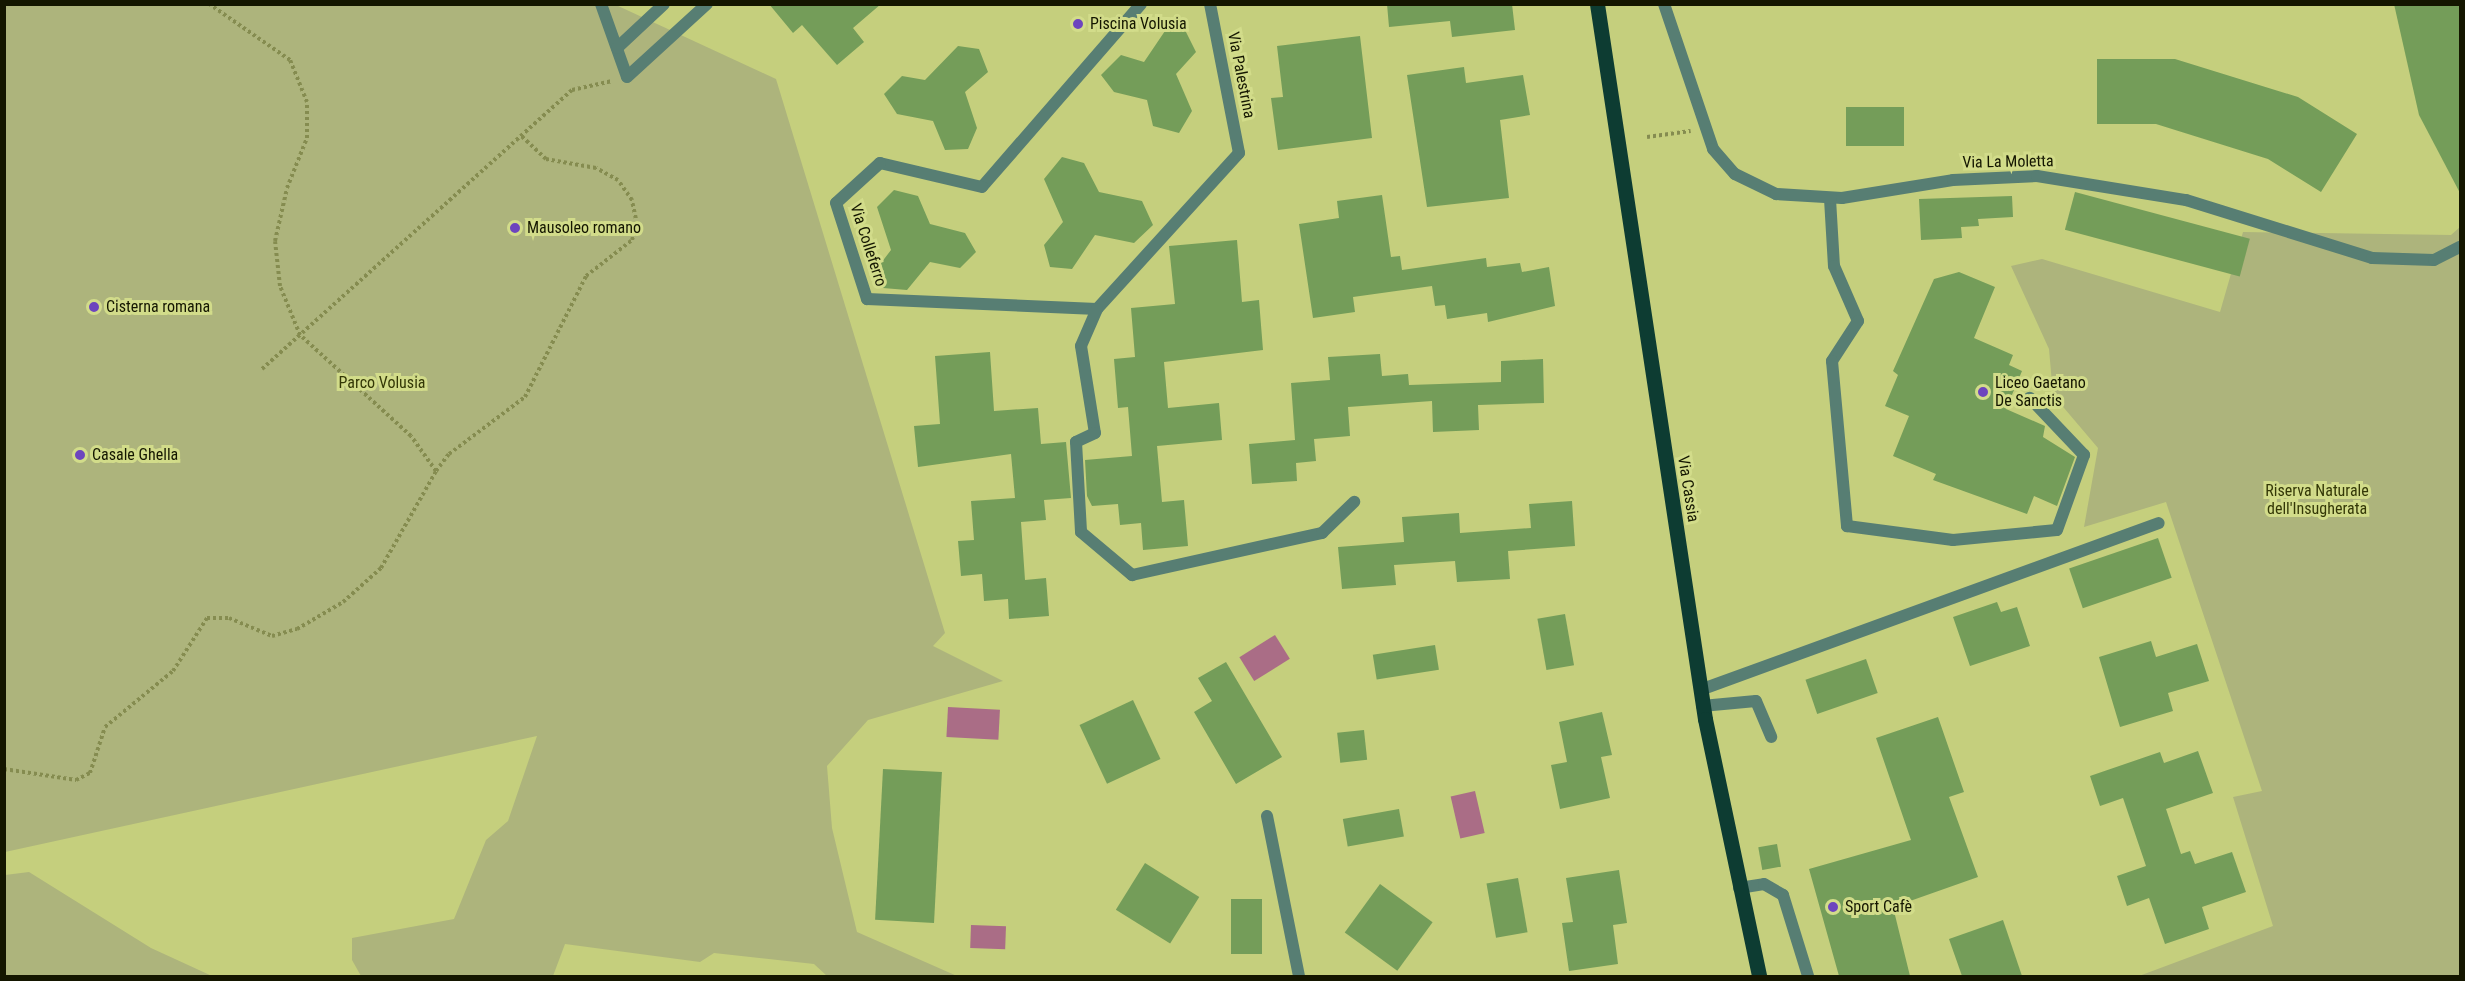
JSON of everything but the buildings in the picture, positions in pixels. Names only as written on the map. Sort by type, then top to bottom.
[{"type":"main road","name":"Via Cassia","points":[[1597,4],[1702,706],[1739,888],[1760,976]]},
{"type":"street","points":[[601,4],[627,77],[707,4]]},
{"type":"street","points":[[617,48],[664,4]]},
{"type":"street","name":"Via Colleferro","points":[[1097,309],[867,299],[836,203],[880,163],[982,187],[1141,4]]},
{"type":"street","name":"Via Palestrina","points":[[1097,309],[1239,153],[1210,4]]},
{"type":"street","name":"Via La Moletta","points":[[1665,4],[1704,129],[1720,158],[1745,181],[1784,196],[1830,199],[1953,180],[2037,176],[2186,200],[2382,260],[2434,260],[2460,247]]},
{"type":"street","points":[[1830,199],[1834,266],[1858,321],[1832,360],[1847,526],[1953,540],[2057,530],[2084,455],[2030,398]]},
{"type":"street","points":[[1097,309],[1081,346],[1095,432],[1076,442],[1081,532],[1132,575],[1322,533],[1354,502]]},
{"type":"street","points":[[1700,690],[2158,523]]},
{"type":"street","points":[[1702,706],[1756,701],[1771,737]]},
{"type":"street","points":[[1267,816],[1299,976]]},
{"type":"street","points":[[1739,888],[1764,884],[1783,895],[1808,976]]},
{"type":"path","points":[[209,4],[290,60],[307,102],[307,138],[287,188],[275,241],[280,286],[300,335],[411,436],[436,471]]},
{"type":"path","points":[[262,369],[572,90],[627,77]]},
{"type":"path","points":[[1647,137],[1704,129]]},
{"type":"path","points":[[4,769],[76,780],[90,773],[105,726],[173,670],[207,618],[229,618],[272,636],[297,629],[343,602],[381,568],[436,471],[449,454],[525,397],[586,276],[632,240],[637,224],[632,200],[618,180],[597,168],[546,159],[521,136]]},
{"type":"green space","name":"Parco Volusia","points":[[5,5],[616,5],[776,79],[945,633],[933,646],[1003,681],[868,720],[827,766],[832,828],[857,932],[957,976],[827,976],[814,964],[714,953],[700,962],[565,944],[553,976],[361,976],[352,960],[352,938],[454,919],[486,840],[508,821],[537,736],[5,852]]},
{"type":"green space","name":"Riserva Naturale dell'Insugherata","points":[[2460,227],[2460,976],[2139,976],[2273,926],[2233,797],[2262,791],[2166,502],[2084,527],[2098,448],[2053,395],[2049,349],[2011,266],[2042,259],[2220,312],[2243,232],[2451,235]]},
{"type":"green space","points":[[29,872],[151,948],[212,976],[5,976],[5,875]]},
{"type":"shaded area","points":[[1275,635],[1290,659],[1254,681],[1239,657]]},
{"type":"shaded area","points":[[948,707],[1000,710],[998,740],[946,737]]},
{"type":"shaded area","points":[[1475,791],[1485,833],[1460,839],[1451,797]]},
{"type":"shaded area","points":[[971,925],[1006,926],[1005,949],[970,948]]},
{"type":"place","name":"Piscina Volusia","points":[[1078,24]]},
{"type":"place","name":"Mausoleo romano","points":[[515,228]]},
{"type":"place","name":"Cisterna romana","points":[[94,307]]},
{"type":"place","name":"Liceo Gaetano De Sanctis","points":[[1983,392]]},
{"type":"place","name":"Casale Ghella","points":[[80,455]]},
{"type":"place","name":"Sport Cafè","points":[[1833,907]]}]
